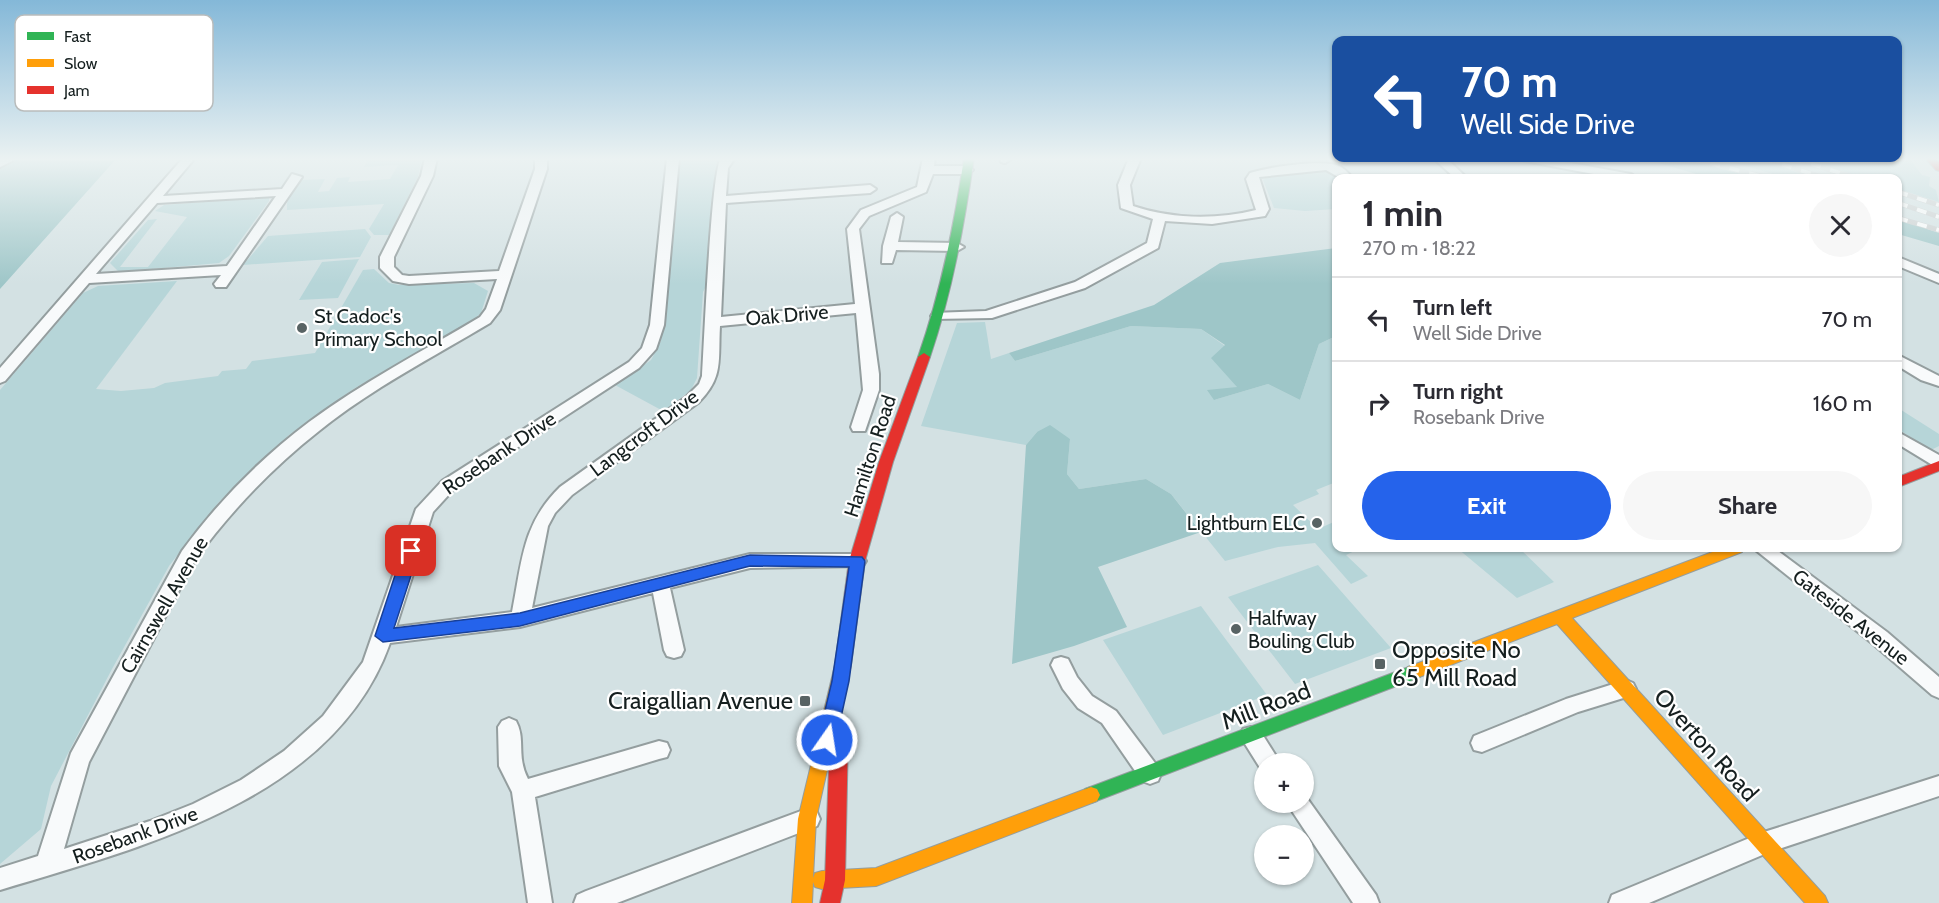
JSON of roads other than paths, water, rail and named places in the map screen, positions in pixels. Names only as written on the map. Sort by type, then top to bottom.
[{"type":"main road","name":"Hamilton Road","points":[[830,903],[835,880],[841,681],[857,561],[886,462],[938,316],[957,248],[963,200]]},
{"type":"main road","points":[[1902,480],[1939,464]]},
{"type":"main road","name":"Mill Road","points":[[806,880],[876,877],[1251,736],[1727,552]]},
{"type":"main road","name":"Overton Road","points":[[1561,617],[1818,903]]},
{"type":"main road","name":"Hamilton Road","points":[[802,903],[806,880],[807,819],[841,681]]},
{"type":"street","points":[[0,378],[152,200]]},
{"type":"street","points":[[221,284],[279,200]]},
{"type":"street","points":[[415,200],[387,257],[387,268],[398,278],[409,280],[505,275]]},
{"type":"street","name":"Cairnswell Avenue","points":[[46,865],[79,760],[170,586],[210,526],[279,454],[313,427],[354,398],[480,325],[493,310],[530,200]]},
{"type":"street","name":"Rosebank Drive","points":[[0,879],[180,822],[241,792],[289,759],[330,724],[364,680],[383,636],[425,509],[434,497],[457,478],[634,365],[649,349],[657,325],[669,200]]},
{"type":"street","name":"Langcroft Drive","points":[[520,619],[542,517],[566,491],[692,400],[706,386],[710,375],[719,200]]},
{"type":"street","points":[[859,427],[871,390],[853,229],[855,222],[875,207],[893,200]]},
{"type":"street","points":[[1126,200],[1127,208],[1143,214],[1209,219],[1261,213],[1263,209],[1260,200]]},
{"type":"street","points":[[938,316],[987,315],[1080,285],[1153,245],[1160,216]]},
{"type":"street","points":[[897,217],[888,253],[957,248]]},
{"type":"street","points":[[1902,263],[1939,279]]},
{"type":"street","points":[[85,279],[230,270]]},
{"type":"street","name":"Oak Drive","points":[[712,322],[863,308]]},
{"type":"street","points":[[1902,362],[1926,377],[1939,381]]},
{"type":"street","points":[[1902,440],[1939,464]]},
{"type":"street","name":"Gateside Avenue","points":[[1767,552],[1880,638],[1939,688]]},
{"type":"street","points":[[383,636],[520,619],[750,561],[857,561]]},
{"type":"street","points":[[660,583],[674,650]]},
{"type":"street","points":[[1061,665],[1070,683],[1085,702],[1109,717],[1150,774]]},
{"type":"street","points":[[1482,742],[1573,705],[1626,689]]},
{"type":"street","points":[[509,727],[510,766],[523,791],[540,903]]},
{"type":"street","points":[[1251,736],[1263,753]]},
{"type":"street","points":[[523,791],[659,750]]},
{"type":"street","points":[[1622,903],[1764,843],[1939,786]]},
{"type":"street","points":[[1305,813],[1367,903]]},
{"type":"street","points":[[586,903],[807,819],[837,817]]},
{"type":"railway","points":[[1924,200],[1939,205]]},
{"type":"railway","points":[[1902,204],[1939,217]]},
{"type":"railway","points":[[1902,219],[1939,230]]},
{"type":"place","name":"St Cadoc's Primary School","points":[[302,328]]},
{"type":"place","name":"Lightburn ELC","points":[[1317,523]]},
{"type":"place","name":"Halfway Bouling Club","points":[[1236,629]]},
{"type":"place","name":"Opposite No 65 Mill Road","points":[[1380,664]]},
{"type":"place","name":"Craigallian Avenue","points":[[805,701]]}]
